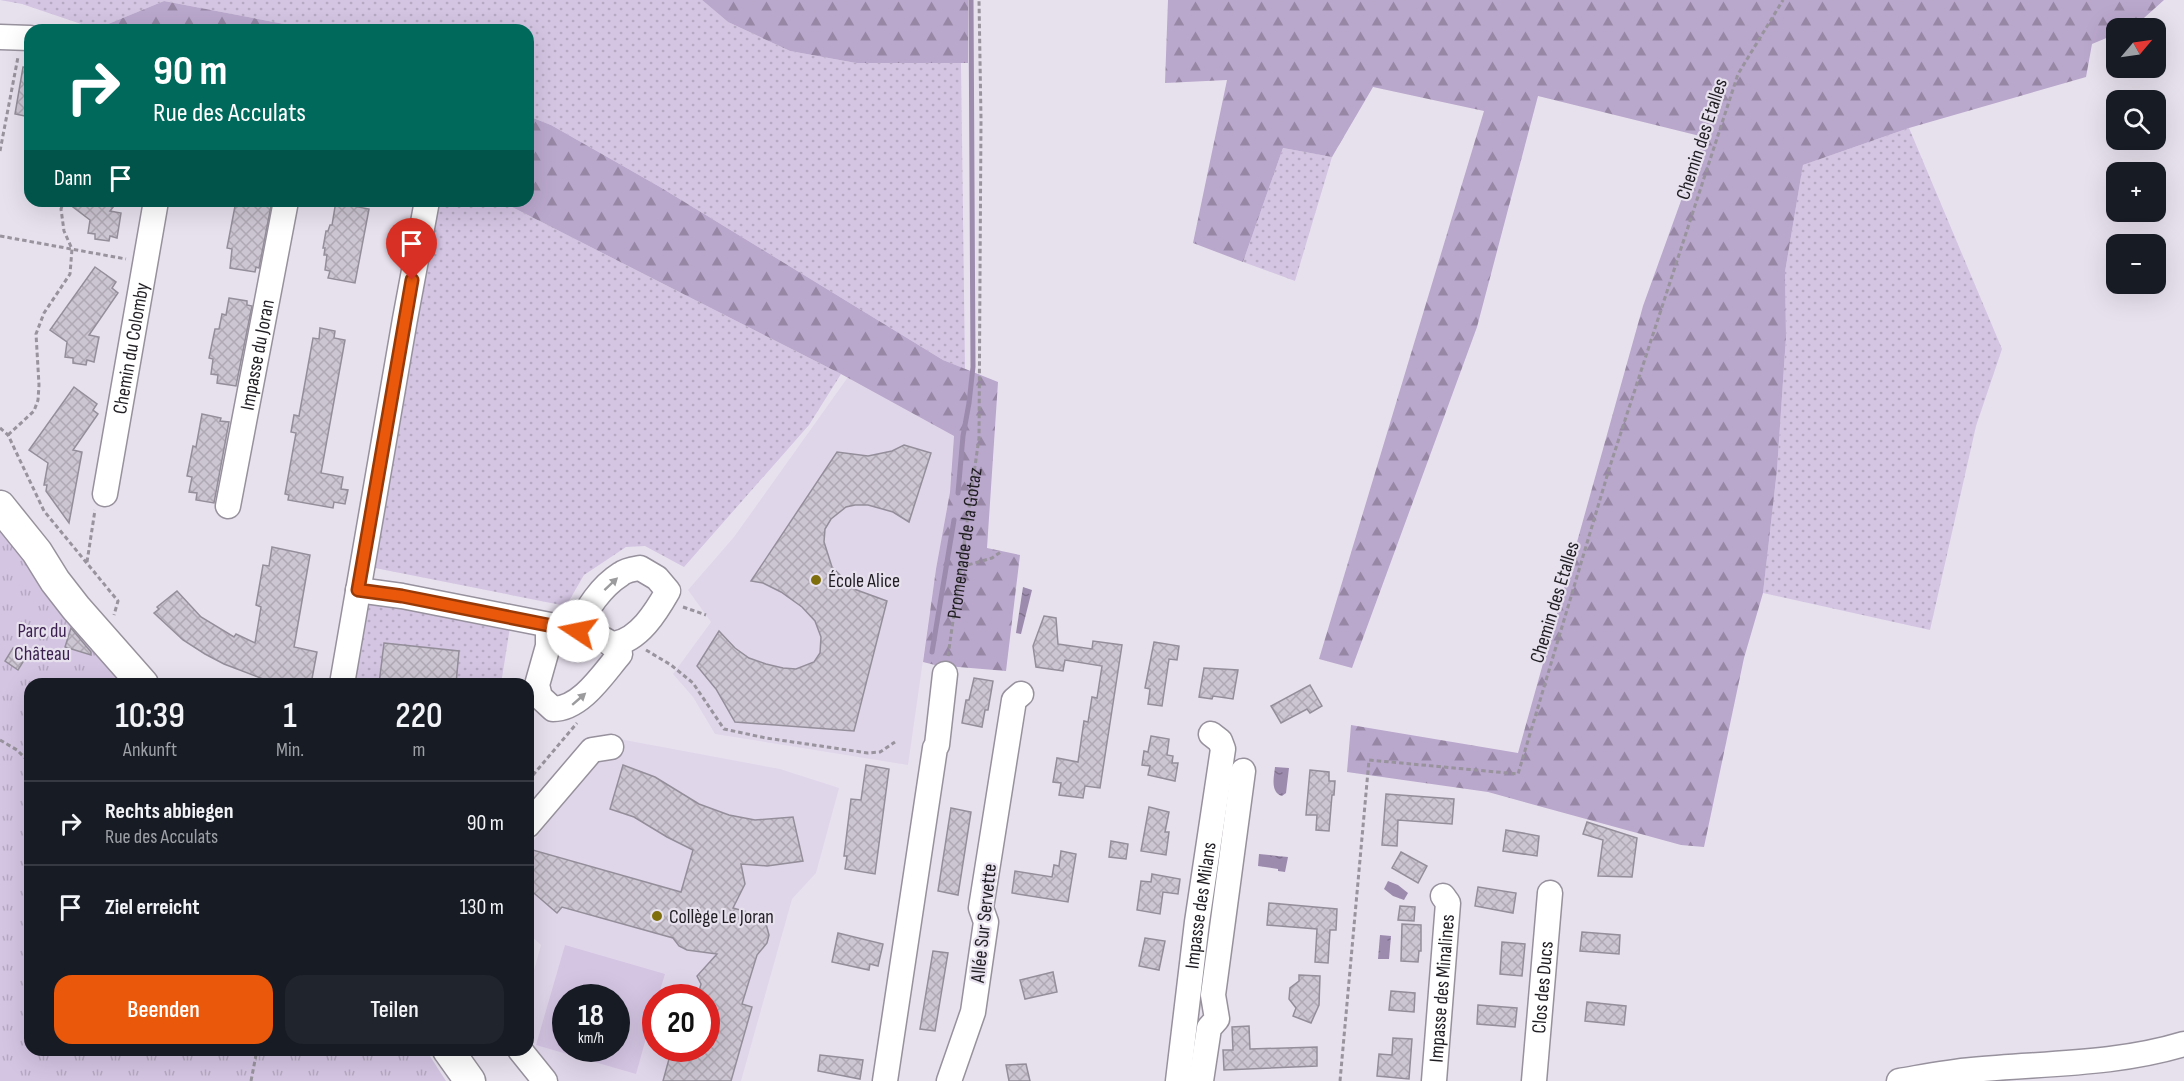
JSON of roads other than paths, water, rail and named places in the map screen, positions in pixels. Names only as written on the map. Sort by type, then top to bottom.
[{"type":"main road","points":[[0,506],[37,552],[55,581],[113,631],[157,678]]},
{"type":"main road","points":[[113,631],[140,678]]},
{"type":"main road","points":[[452,1056],[470,1081]]},
{"type":"main road","points":[[465,1056],[482,1081]]},
{"type":"street","name":"Chemin du Colomby","points":[[105,494],[155,207]]},
{"type":"street","name":"Impasse du Joran","points":[[228,506],[285,207]]},
{"type":"street","points":[[343,678],[426,207]]},
{"type":"street","points":[[358,590],[402,596],[578,631],[614,644],[626,642],[635,634],[658,609],[668,591],[657,578],[640,568],[622,573],[596,597],[583,614],[578,631]]},
{"type":"street","points":[[548,625],[548,646],[537,685],[540,697],[553,709],[565,709],[579,700],[620,654],[614,644]]},
{"type":"street","points":[[885,1081],[934,748],[937,745],[945,674]]},
{"type":"street","name":"Allée Sur Servette","points":[[949,1081],[973,1012],[986,922],[981,908],[1014,700],[1021,694]]},
{"type":"street","name":"Impasse des Milans","points":[[1178,1081],[1197,922],[1221,760],[1220,741],[1211,734]]},
{"type":"street","points":[[534,818],[592,750],[611,747]]},
{"type":"street","points":[[1201,1081],[1209,1028],[1217,1019],[1213,996],[1243,771]]},
{"type":"street","name":"Clos des Ducs","points":[[1534,1081],[1551,893]]},
{"type":"street","name":"Impasse des Minalines","points":[[1434,1081],[1448,903],[1443,896]]},
{"type":"street","points":[[1899,1081],[2059,1072],[2161,1051],[2184,1044]]},
{"type":"street","points":[[524,1056],[545,1081]]},
{"type":"water","points":[[1023,587],[1032,590],[1021,634],[1016,633]]},
{"type":"water","points":[[1275,767],[1289,768],[1286,793],[1282,796],[1274,788]]},
{"type":"water","points":[[1259,854],[1288,857],[1285,872],[1258,866]]},
{"type":"water","points":[[1388,881],[1408,893],[1404,900],[1384,889]]},
{"type":"water","points":[[1380,935],[1391,936],[1389,959],[1378,959]]},
{"type":"waterway","points":[[958,493],[973,367],[971,0]]},
{"type":"waterway","points":[[932,652],[954,520]]},
{"type":"place","name":"École Alice","points":[[816,580]]},
{"type":"place","name":"Collège Le Joran","points":[[657,916]]},
{"type":"park label","name":"Parc du Château","points":[[42,642]]}]
